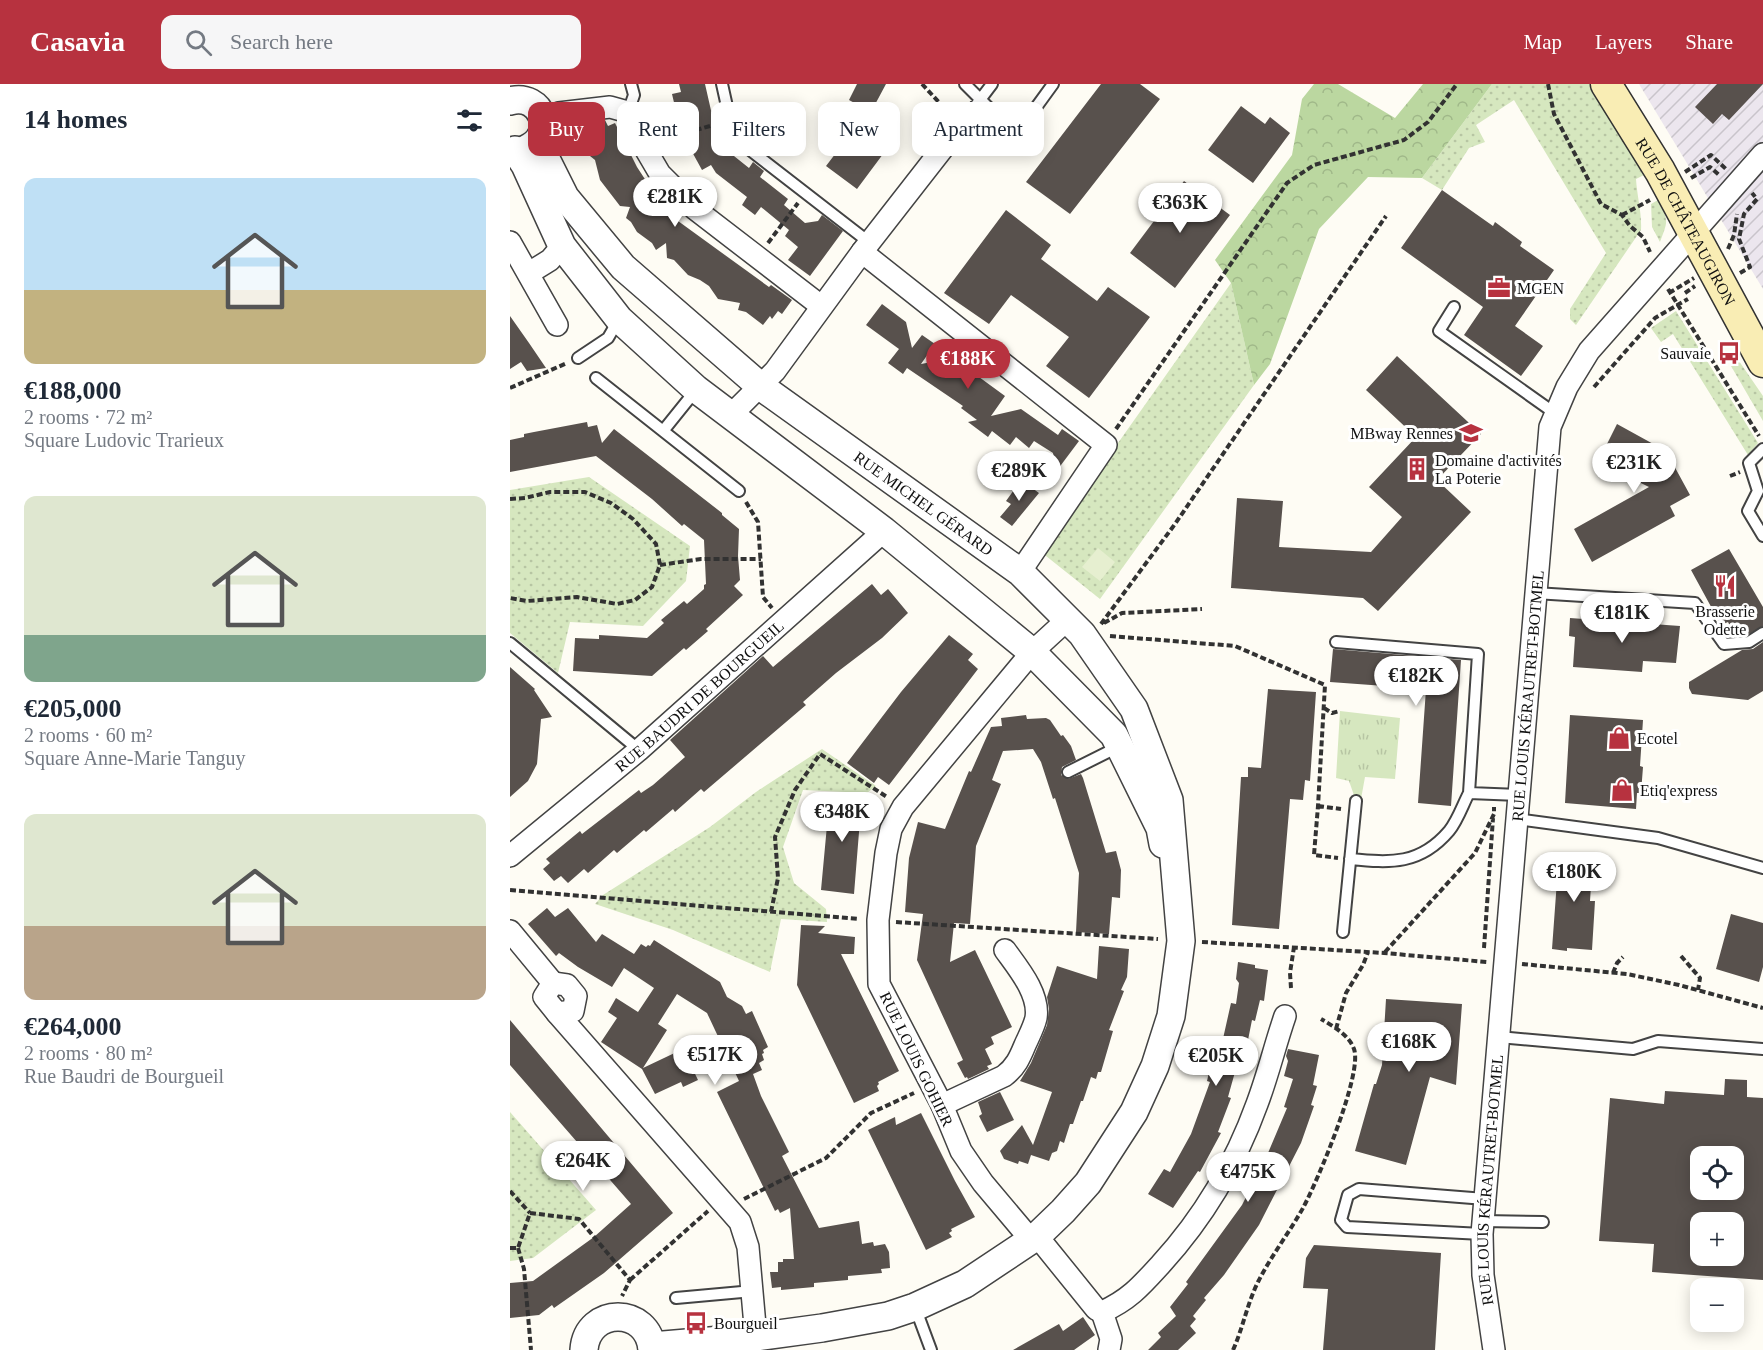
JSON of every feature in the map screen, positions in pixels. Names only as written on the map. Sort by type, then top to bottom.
[{"type":"main road","name":"RUE DE CHÂTEAUGIRON","points":[[1606,84],[1660,171],[1763,362]]},
{"type":"street","name":"RUE MICHEL GÉRARD","points":[[512,149],[528,148]]},
{"type":"street","name":"RUE MICHEL GÉRARD","points":[[512,149],[525,165],[562,246],[619,319],[696,390],[884,531],[1032,652],[1114,735],[1132,740]]},
{"type":"street","name":"RUE LOUIS KÉRAUTRET-BOTMEL","points":[[1494,1350],[1483,1275],[1482,1227],[1499,1038],[1493,963],[1517,819],[1550,427],[1567,387],[1589,351],[1763,154]]},
{"type":"street","name":"RUE MICHEL GÉRARD","points":[[545,156],[565,197],[623,267],[760,386],[1020,572],[1084,626],[1134,709],[1132,740],[1160,828],[1181,941],[1171,1016],[1155,1066],[1134,1112],[1088,1183],[1034,1238],[965,1284],[915,1307],[877,1318],[756,1337],[652,1348]]},
{"type":"street","points":[[649,156],[660,174],[695,209],[821,306]]},
{"type":"street","points":[[731,415],[774,371],[937,156]]},
{"type":"street","points":[[510,242],[557,325]]},
{"type":"street","points":[[529,273],[549,260],[562,246]]},
{"type":"street","points":[[866,247],[1106,445],[1020,572]]},
{"type":"street","name":"RUE BAUDRI DE BOURGUEIL","points":[[510,856],[639,750],[884,531]]},
{"type":"street","name":"RUE LOUIS GOHIER","points":[[1084,626],[1032,652],[903,807],[891,829],[878,920],[879,984],[942,1105],[961,1151],[983,1183],[1096,1309],[1102,1312]]},
{"type":"street","points":[[510,932],[553,983],[544,997],[740,1222],[748,1247],[756,1337]]},
{"type":"street","points":[[942,1105],[1012,1070],[1017,1064],[1034,1023],[1035,1003],[1026,981],[1005,950]]},
{"type":"street","points":[[1108,1350],[1111,1339],[1102,1312],[1132,1296],[1171,1253],[1214,1193],[1242,1140],[1257,1104],[1285,1016]]},
{"type":"street","points":[[584,1350],[593,1327],[613,1317],[635,1321],[646,1332],[652,1348]]},
{"type":"lane","points":[[631,84],[634,95],[632,102]]},
{"type":"lane","points":[[722,84],[726,102]]},
{"type":"lane","points":[[965,84],[1016,135],[1053,84]]},
{"type":"lane","points":[[980,100],[992,84]]},
{"type":"lane","points":[[758,156],[805,193],[866,247]]},
{"type":"lane","points":[[1454,307],[1439,331],[1556,414]]},
{"type":"lane","points":[[578,358],[608,338],[619,319]]},
{"type":"lane","points":[[596,378],[739,491]]},
{"type":"lane","points":[[663,431],[696,390]]},
{"type":"lane","points":[[1763,448],[1749,463],[1758,491],[1748,511],[1763,536]]},
{"type":"lane","points":[[1535,593],[1695,603],[1724,644],[1749,642],[1763,633]]},
{"type":"lane","points":[[1336,642],[1479,654],[1469,793],[1450,830],[1425,853],[1395,862],[1350,859]]},
{"type":"lane","points":[[510,643],[639,750]]},
{"type":"lane","points":[[1068,772],[1132,740]]},
{"type":"lane","points":[[1469,793],[1519,795]]},
{"type":"lane","points":[[1343,932],[1355,806]]},
{"type":"lane","points":[[1517,819],[1658,838],[1763,868]]},
{"type":"lane","points":[[1499,1038],[1633,1049],[1658,1041],[1763,1049]]},
{"type":"lane","points":[[1485,1199],[1359,1189],[1348,1195],[1341,1220],[1347,1227],[1482,1227],[1543,1222]]},
{"type":"lane","points":[[676,1298],[753,1291]]},
{"type":"lane","points":[[915,1307],[931,1350]]},
{"type":"path","points":[[922,84],[939,102]]},
{"type":"path","points":[[1106,445],[1287,183],[1314,165],[1404,140],[1428,122],[1456,84]]},
{"type":"path","points":[[1548,84],[1554,114],[1601,204],[1622,215],[1630,226],[1643,237],[1659,271],[1763,443]]},
{"type":"path","points":[[758,257],[805,193]]},
{"type":"path","points":[[1084,626],[1175,524],[1386,216]]},
{"type":"path","points":[[1594,387],[1655,318],[1688,299]]},
{"type":"path","points":[[510,388],[578,358]]},
{"type":"path","points":[[739,491],[758,522],[763,597],[783,621]]},
{"type":"path","points":[[510,499],[550,492],[585,492],[611,503],[633,519],[656,544],[660,565],[652,587],[635,600],[617,604],[578,597],[527,601],[510,598]]},
{"type":"path","points":[[660,565],[701,559],[761,559]]},
{"type":"path","points":[[1084,626],[1122,613],[1202,609]]},
{"type":"path","points":[[1084,626],[1235,646],[1324,685],[1314,855],[1350,859]]},
{"type":"path","points":[[1324,708],[1332,713],[1340,711]]},
{"type":"path","points":[[771,912],[778,878],[775,837],[795,790],[820,754],[903,807]]},
{"type":"path","points":[[1493,963],[1495,794]]},
{"type":"path","points":[[1318,806],[1355,806]]},
{"type":"path","points":[[1384,953],[1475,853],[1494,814]]},
{"type":"path","points":[[510,890],[878,920],[1384,953],[1613,973],[1638,976],[1763,1008]]},
{"type":"path","points":[[1291,988],[1290,973],[1294,947]]},
{"type":"path","points":[[1336,1029],[1347,993],[1368,952]]},
{"type":"path","points":[[1681,956],[1700,978],[1698,990]]},
{"type":"path","points":[[1613,973],[1617,963],[1623,957]]},
{"type":"path","points":[[1233,1350],[1249,1301],[1261,1275],[1303,1207],[1322,1165],[1356,1067],[1355,1050],[1349,1039],[1321,1018]]},
{"type":"path","points":[[613,1317],[630,1280],[724,1204],[826,1158],[871,1113],[931,1085]]},
{"type":"path","points":[[510,1191],[530,1213],[579,1219],[630,1280]]},
{"type":"path","points":[[530,1213],[518,1248],[524,1269],[531,1350]]},
{"type":"path","points":[[510,1248],[518,1248]]},
{"type":"shaded area","points":[[1639,84],[1763,84],[1763,289]]},
{"type":"green space","points":[[1314,84],[1338,84],[1395,118],[1423,84],[1492,84],[1422,178],[1368,177],[1319,229],[1270,364],[1254,385],[1231,283],[1215,260],[1292,155],[1302,99]]},
{"type":"green space","points":[[1492,84],[1594,84],[1644,175],[1636,179],[1641,230],[1576,325],[1570,319],[1570,309],[1606,253],[1514,100],[1476,125],[1485,142],[1469,148],[1442,190],[1422,178]]},
{"type":"green space","points":[[1658,200],[1666,221],[1660,242],[1652,227],[1651,204]]},
{"type":"green space","points":[[1231,283],[1254,385],[1100,599],[1041,552]]},
{"type":"green space","points":[[1676,311],[1758,443],[1748,455],[1673,334],[1661,342],[1651,328]]},
{"type":"green space","points":[[1739,361],[1763,396],[1763,421],[1731,366]]},
{"type":"green space","points":[[589,477],[690,546],[686,581],[643,626],[570,622],[558,673],[510,633],[510,490]]},
{"type":"green space","points":[[1098,548],[1115,562],[1100,581],[1082,567]]},
{"type":"green space","points":[[1340,711],[1400,718],[1395,779],[1365,777],[1361,799],[1356,801],[1349,781],[1336,778]]},
{"type":"green space","points":[[822,749],[876,786],[867,793],[803,790],[783,847],[794,883],[826,909],[827,922],[781,919],[770,972],[673,930],[595,904],[603,895],[710,827],[756,792]]},
{"type":"green space","points":[[510,1112],[596,1210],[533,1258],[510,1261]]},
{"type":"building","points":[[679,84],[705,84],[711,110],[711,156],[734,156],[749,168],[753,162],[764,171],[760,177],[788,199],[784,205],[805,223],[818,221],[822,215],[843,231],[810,276],[788,260],[798,247],[785,236],[789,230],[761,207],[755,215],[742,205],[747,197],[716,173],[711,165],[702,170],[694,156],[699,156],[699,102],[674,102],[672,94],[681,92]]},
{"type":"building","points":[[857,84],[886,84],[876,102],[849,100]]},
{"type":"building","points":[[1101,84],[1140,84],[1160,99],[1070,214],[1026,182]]},
{"type":"building","points":[[1717,84],[1763,84],[1729,120],[1722,114],[1713,124],[1695,107]]},
{"type":"building","points":[[1241,106],[1265,124],[1270,117],[1290,133],[1253,183],[1208,150]]},
{"type":"building","points":[[605,120],[608,126],[615,123],[617,156],[632,156],[667,213],[769,287],[771,285],[792,300],[782,314],[778,311],[772,319],[770,316],[763,325],[746,312],[738,310],[740,303],[718,299],[709,286],[688,275],[674,260],[667,258],[666,243],[656,250],[652,243],[637,232],[626,218],[630,207],[620,206],[600,180],[595,160],[590,156],[605,156]]},
{"type":"building","points":[[834,156],[882,156],[857,189],[826,166]]},
{"type":"building","points":[[1184,181],[1230,215],[1175,288],[1130,253]]},
{"type":"building","name":"MGEN","points":[[1442,190],[1493,226],[1495,222],[1522,242],[1520,246],[1554,270],[1515,326],[1543,346],[1521,376],[1464,335],[1483,307],[1401,248]]},
{"type":"building","points":[[1006,210],[1051,245],[1041,259],[1097,301],[1108,287],[1150,317],[1089,398],[1046,366],[1069,337],[1011,295],[989,324],[944,293]]},
{"type":"building","points":[[882,304],[906,322],[912,348],[922,335],[935,344],[921,364],[953,358],[1005,396],[991,416],[1021,409],[1058,435],[1062,429],[1079,441],[1055,473],[1053,453],[1034,441],[1029,448],[1016,437],[1010,445],[992,431],[988,437],[968,422],[977,420],[961,408],[963,406],[907,368],[903,374],[888,363],[899,349],[866,325]]},
{"type":"building","points":[[510,316],[546,368],[527,371],[521,362],[510,369]]},
{"type":"building","name":"Domaine d'activités La Poterie","points":[[1397,356],[1481,434],[1437,480],[1471,512],[1378,611],[1363,598],[1231,588],[1237,498],[1283,501],[1279,547],[1371,552],[1402,517],[1369,487],[1416,437],[1366,390]]},
{"type":"building","points":[[587,422],[588,427],[597,425],[602,443],[614,429],[722,513],[739,529],[740,580],[734,586],[743,595],[706,629],[708,631],[652,676],[573,671],[575,638],[599,639],[599,635],[647,638],[664,623],[661,620],[684,601],[687,604],[704,589],[706,584],[704,540],[684,524],[682,526],[652,499],[596,456],[510,472],[510,440],[524,437],[524,434]]},
{"type":"building","points":[[1617,424],[1666,451],[1690,495],[1670,506],[1675,516],[1592,562],[1574,529],[1649,487],[1598,462]]},
{"type":"building","points":[[1021,480],[1039,493],[1012,526],[1000,517],[1011,504],[1006,501]]},
{"type":"building","name":"Brasserie Odette","points":[[1729,549],[1763,607],[1763,626],[1747,635],[1735,636],[1728,622],[1721,625],[1691,570]]},
{"type":"building","points":[[872,584],[881,595],[888,589],[908,613],[882,638],[803,702],[806,705],[704,792],[701,789],[675,812],[673,809],[617,853],[614,850],[588,873],[584,869],[568,883],[561,876],[554,881],[543,869],[550,863],[546,859],[580,831],[582,834],[639,790],[641,793],[653,785],[685,757],[670,740],[763,656],[773,667]]},
{"type":"building","points":[[1570,618],[1680,626],[1676,663],[1643,661],[1642,672],[1573,667],[1575,637],[1569,636]]},
{"type":"building","points":[[949,635],[973,654],[968,660],[978,669],[889,785],[878,777],[874,783],[847,763],[901,692]]},
{"type":"building","points":[[1763,642],[1763,691],[1748,700],[1692,694],[1689,682],[1742,650],[1753,649]]},
{"type":"building","points":[[1333,649],[1461,660],[1451,806],[1418,803],[1426,689],[1330,682]]},
{"type":"building","points":[[510,667],[535,689],[552,717],[541,719],[537,764],[528,781],[510,797]]},
{"type":"building","points":[[1268,689],[1316,692],[1310,781],[1305,780],[1303,800],[1290,799],[1279,929],[1232,925],[1241,777],[1248,777],[1248,767],[1261,768]]},
{"type":"building","points":[[1026,715],[1027,719],[1046,718],[1050,720],[1071,746],[1076,760],[1062,767],[1061,775],[1068,779],[1081,774],[1083,778],[1106,853],[1116,851],[1121,870],[1120,898],[1112,897],[1109,934],[1076,932],[1079,873],[1041,762],[1033,749],[1003,751],[992,780],[1001,784],[976,846],[970,924],[954,923],[950,962],[975,950],[1012,1027],[991,1037],[994,1044],[985,1049],[992,1064],[987,1066],[989,1069],[968,1079],[965,1078],[957,1063],[963,1060],[917,960],[923,914],[905,912],[909,858],[918,822],[945,829],[969,771],[971,772],[991,727],[1002,726],[1001,718]]},
{"type":"building","points":[[1570,715],[1643,720],[1641,793],[1637,793],[1636,809],[1565,803]]},
{"type":"building","points":[[830,793],[862,795],[854,894],[821,890]]},
{"type":"building","points":[[1559,853],[1593,855],[1590,901],[1595,901],[1592,950],[1552,949]]},
{"type":"building","points":[[547,908],[555,917],[568,908],[596,942],[602,934],[634,954],[641,944],[646,947],[650,946],[654,940],[720,982],[727,997],[742,1006],[746,1014],[752,1011],[768,1047],[763,1050],[764,1060],[759,1063],[762,1070],[753,1074],[761,1096],[789,1152],[782,1156],[819,1228],[859,1221],[862,1244],[873,1242],[874,1246],[885,1244],[889,1252],[890,1268],[881,1269],[882,1273],[848,1276],[848,1280],[814,1283],[814,1287],[781,1290],[781,1287],[772,1288],[770,1272],[778,1272],[778,1262],[783,1262],[783,1259],[794,1259],[790,1208],[780,1213],[778,1209],[775,1211],[717,1092],[739,1081],[707,1013],[677,994],[658,1024],[667,1030],[643,1068],[683,1049],[698,1080],[683,1087],[681,1082],[655,1094],[642,1069],[601,1042],[617,1018],[608,1012],[616,998],[638,1012],[654,988],[624,968],[612,987],[559,953],[556,956],[528,924]]},
{"type":"building","points":[[1731,914],[1763,923],[1763,967],[1759,982],[1716,969]]},
{"type":"building","points":[[801,925],[825,926],[818,933],[855,937],[854,954],[841,954],[899,1071],[878,1082],[879,1091],[854,1103],[797,985]]},
{"type":"building","points":[[1099,946],[1129,949],[1127,977],[1121,990],[1124,991],[1109,1030],[1113,1031],[1101,1072],[1098,1072],[1096,1079],[1091,1077],[1064,1143],[1060,1141],[1057,1151],[1052,1153],[1049,1161],[1031,1155],[1028,1164],[1019,1161],[1018,1164],[1004,1159],[1000,1151],[1022,1125],[1033,1145],[1052,1092],[1020,1081],[1031,1063],[1047,1025],[1049,1009],[1047,997],[1057,966],[1097,979]]},
{"type":"building","points":[[1238,962],[1268,970],[1264,1001],[1260,1000],[1255,1021],[1252,1020],[1238,1072],[1235,1072],[1228,1097],[1231,1098],[1218,1132],[1221,1133],[1200,1172],[1198,1171],[1173,1208],[1148,1194],[1164,1169],[1170,1172],[1191,1134],[1210,1082],[1207,1081],[1214,1051],[1220,1052],[1231,1003],[1236,1004],[1239,983],[1236,979]]},
{"type":"building","points":[[1386,999],[1462,1004],[1456,1085],[1430,1077],[1406,1165],[1355,1151],[1374,1084],[1376,1084],[1382,1065]]},
{"type":"building","points":[[510,1020],[673,1213],[604,1273],[554,1308],[552,1305],[539,1315],[510,1318],[510,1283],[533,1281],[594,1237],[631,1204],[510,1065]]},
{"type":"building","points":[[1288,1049],[1319,1055],[1313,1085],[1317,1086],[1311,1105],[1314,1106],[1301,1143],[1259,1225],[1193,1316],[1196,1319],[1190,1326],[1196,1333],[1178,1350],[1148,1350],[1161,1337],[1158,1333],[1176,1316],[1170,1307],[1242,1205],[1268,1153],[1287,1108],[1284,1107],[1293,1079],[1284,1076]]},
{"type":"building","points":[[1725,1079],[1747,1080],[1747,1097],[1763,1098],[1763,1280],[1652,1272],[1654,1244],[1599,1241],[1610,1098],[1664,1104],[1665,1091],[1724,1095]]},
{"type":"building","points":[[1000,1092],[1014,1120],[987,1132],[979,1116],[982,1114],[978,1102]]},
{"type":"building","points":[[921,1113],[975,1217],[951,1229],[949,1233],[952,1237],[926,1250],[868,1130],[895,1117],[896,1125]]},
{"type":"building","points":[[1314,1245],[1441,1253],[1435,1350],[1323,1350],[1328,1289],[1303,1288],[1306,1258]]},
{"type":"building","points":[[1083,1317],[1095,1335],[1074,1350],[1013,1350],[1059,1324],[1063,1331]]},
{"type":"place","name":"MGEN","points":[[1499,288]]},
{"type":"place","name":"Sauvaie","points":[[1729,353]]},
{"type":"place","name":"MBway Rennes","points":[[1471,433]]},
{"type":"place","name":"Domaine d'activités La Poterie","points":[[1417,469]]},
{"type":"place","name":"Brasserie Odette","points":[[1725,586]]},
{"type":"place","name":"Ecotel","points":[[1619,738]]},
{"type":"place","name":"Etiq'express","points":[[1622,790]]},
{"type":"place","name":"Bourgueil","points":[[696,1323]]}]
